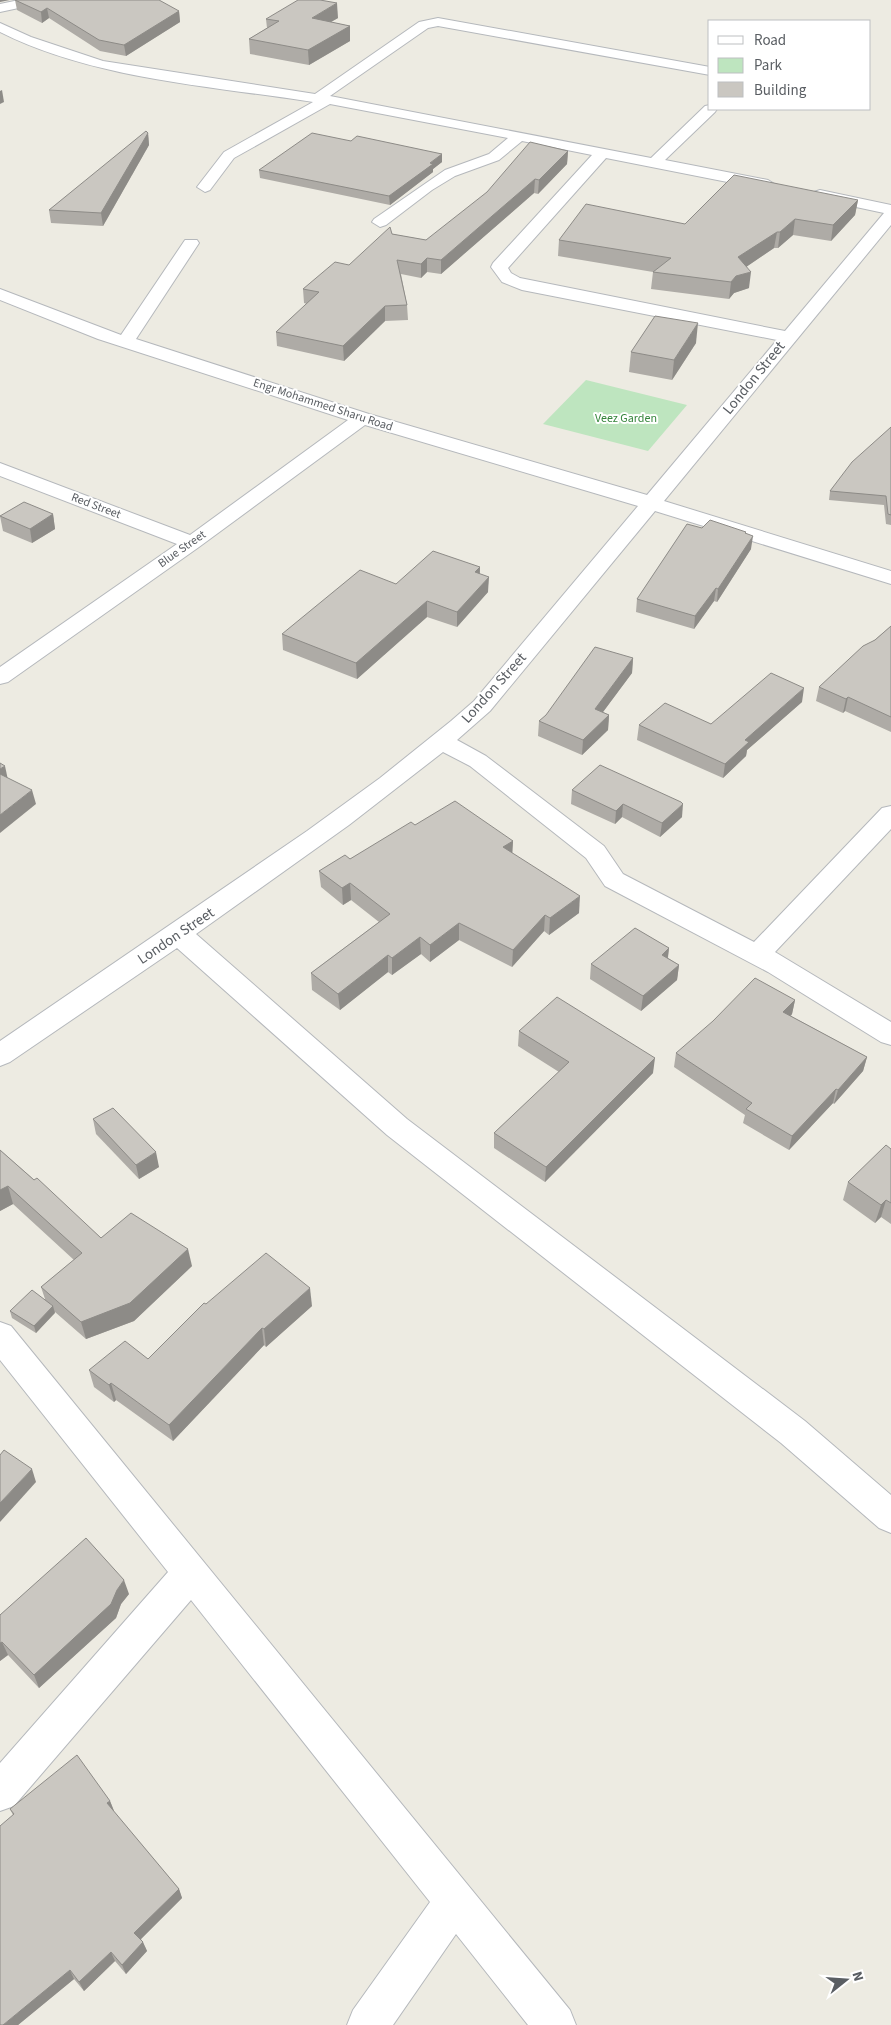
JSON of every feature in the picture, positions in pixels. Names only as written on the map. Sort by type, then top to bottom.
[{"type":"street","points":[[0,8],[37,0]]},
{"type":"street","points":[[205,186],[229,155],[323,99],[424,25],[438,22],[708,71]]},
{"type":"street","points":[[0,27],[26,40],[101,65],[323,99],[787,189]]},
{"type":"street","points":[[0,42],[26,40]]},
{"type":"street","points":[[655,162],[709,110]]},
{"type":"street","points":[[380,222],[450,173],[494,157],[520,136]]},
{"type":"street","points":[[603,152],[498,267],[501,273],[508,280],[522,285],[788,337]]},
{"type":"street","points":[[494,157],[502,165],[503,174]]},
{"type":"street","points":[[806,193],[891,210]]},
{"type":"street","name":"London Street","points":[[0,1055],[179,934],[381,791],[442,742],[482,706],[891,215]]},
{"type":"street","points":[[126,342],[191,243]]},
{"type":"street","name":"Engr Mohammed Sharu Road","points":[[0,294],[126,342],[362,418],[651,503],[891,578]]},
{"type":"street","name":"Blue Street","points":[[0,677],[192,543],[362,418]]},
{"type":"street","name":"Red Street","points":[[0,469],[192,543]]},
{"type":"street","points":[[442,742],[478,761],[595,852],[614,880],[757,954],[891,1035]]},
{"type":"street","points":[[757,954],[891,814]]},
{"type":"street","points":[[179,934],[397,1127],[793,1432],[891,1517]]},
{"type":"street","points":[[0,1336],[555,2025]]},
{"type":"street","points":[[0,1792],[190,1574]]},
{"type":"street","points":[[368,2025],[455,1901]]},
{"type":"green space","name":"Veez Garden","points":[[586,380],[687,405],[648,451],[543,424]]},
{"type":"building","points":[[15,0],[159,0],[179,11],[124,45],[99,40],[47,8],[41,12]]},
{"type":"building","points":[[298,0],[320,0],[337,3],[312,18],[350,26],[308,50],[249,39],[279,21],[266,19]]},
{"type":"building","points":[[146,131],[148,133],[101,213],[49,210]]},
{"type":"building","points":[[312,133],[351,141],[357,136],[442,154],[430,163],[433,164],[389,196],[259,170]]},
{"type":"building","points":[[530,142],[568,151],[539,180],[535,179],[441,260],[427,258],[421,264],[397,260],[407,305],[385,306],[343,346],[276,332],[319,292],[303,289],[335,262],[349,265],[390,227],[392,234],[426,240],[487,192]]},
{"type":"building","points":[[734,175],[858,200],[833,225],[795,219],[780,232],[777,232],[738,257],[751,272],[736,276],[731,282],[653,272],[671,258],[559,240],[586,204],[685,224]]},
{"type":"building","points":[[655,316],[698,323],[674,360],[631,352]]},
{"type":"building","points":[[891,427],[891,515],[888,514],[886,496],[830,491],[852,462]]},
{"type":"building","points":[[24,502],[53,514],[30,529],[0,516]]},
{"type":"building","points":[[710,520],[753,536],[718,589],[716,588],[695,616],[637,599],[687,524],[702,528]]},
{"type":"building","points":[[433,551],[480,567],[475,572],[489,577],[457,612],[427,601],[356,663],[282,634],[360,570],[396,584]]},
{"type":"building","points":[[891,626],[891,717],[848,697],[846,699],[819,687],[863,646],[875,640]]},
{"type":"building","points":[[595,647],[633,658],[595,709],[609,715],[583,740],[539,721],[546,715]]},
{"type":"building","points":[[771,673],[804,688],[745,740],[749,742],[725,764],[639,725],[665,703],[711,724]]},
{"type":"building","points":[[600,765],[683,804],[662,823],[623,804],[616,811],[572,790]]},
{"type":"building","points":[[0,774],[32,790],[0,815]]},
{"type":"building","points":[[455,801],[513,841],[503,847],[580,896],[550,918],[545,915],[513,950],[459,923],[430,945],[420,937],[392,958],[388,955],[338,994],[311,973],[390,914],[350,883],[342,888],[319,871],[345,855],[350,859],[411,822],[415,825]]},
{"type":"building","points":[[635,928],[669,948],[662,955],[679,965],[643,996],[591,964]]},
{"type":"building","points":[[755,978],[795,1000],[783,1012],[867,1057],[838,1090],[836,1089],[792,1136],[746,1109],[752,1103],[676,1053],[713,1021]]},
{"type":"building","points":[[557,997],[655,1058],[546,1167],[494,1133],[569,1062],[519,1031]]},
{"type":"building","points":[[113,1108],[156,1152],[136,1165],[93,1119]]},
{"type":"building","points":[[886,1145],[891,1149],[891,1203],[886,1200],[881,1205],[848,1182]]},
{"type":"building","points":[[0,1150],[34,1180],[37,1178],[101,1238],[131,1213],[188,1249],[130,1303],[81,1322],[41,1287],[82,1253],[8,1186],[0,1190]]},
{"type":"building","points":[[266,1253],[310,1288],[264,1329],[262,1328],[169,1425],[111,1383],[109,1385],[89,1370],[125,1341],[148,1359],[204,1303],[206,1304]]},
{"type":"building","points":[[32,1290],[53,1306],[34,1326],[10,1311]]},
{"type":"building","points":[[4,1450],[32,1469],[0,1503],[0,1455]]},
{"type":"building","points":[[86,1538],[124,1580],[111,1604],[34,1675],[2,1642],[0,1643],[0,1615]]},
{"type":"building","points":[[77,1755],[110,1801],[107,1803],[179,1889],[134,1933],[143,1942],[122,1965],[111,1952],[79,1982],[70,1970],[3,2025],[0,2025],[0,1826],[14,1814],[10,1809]]}]
